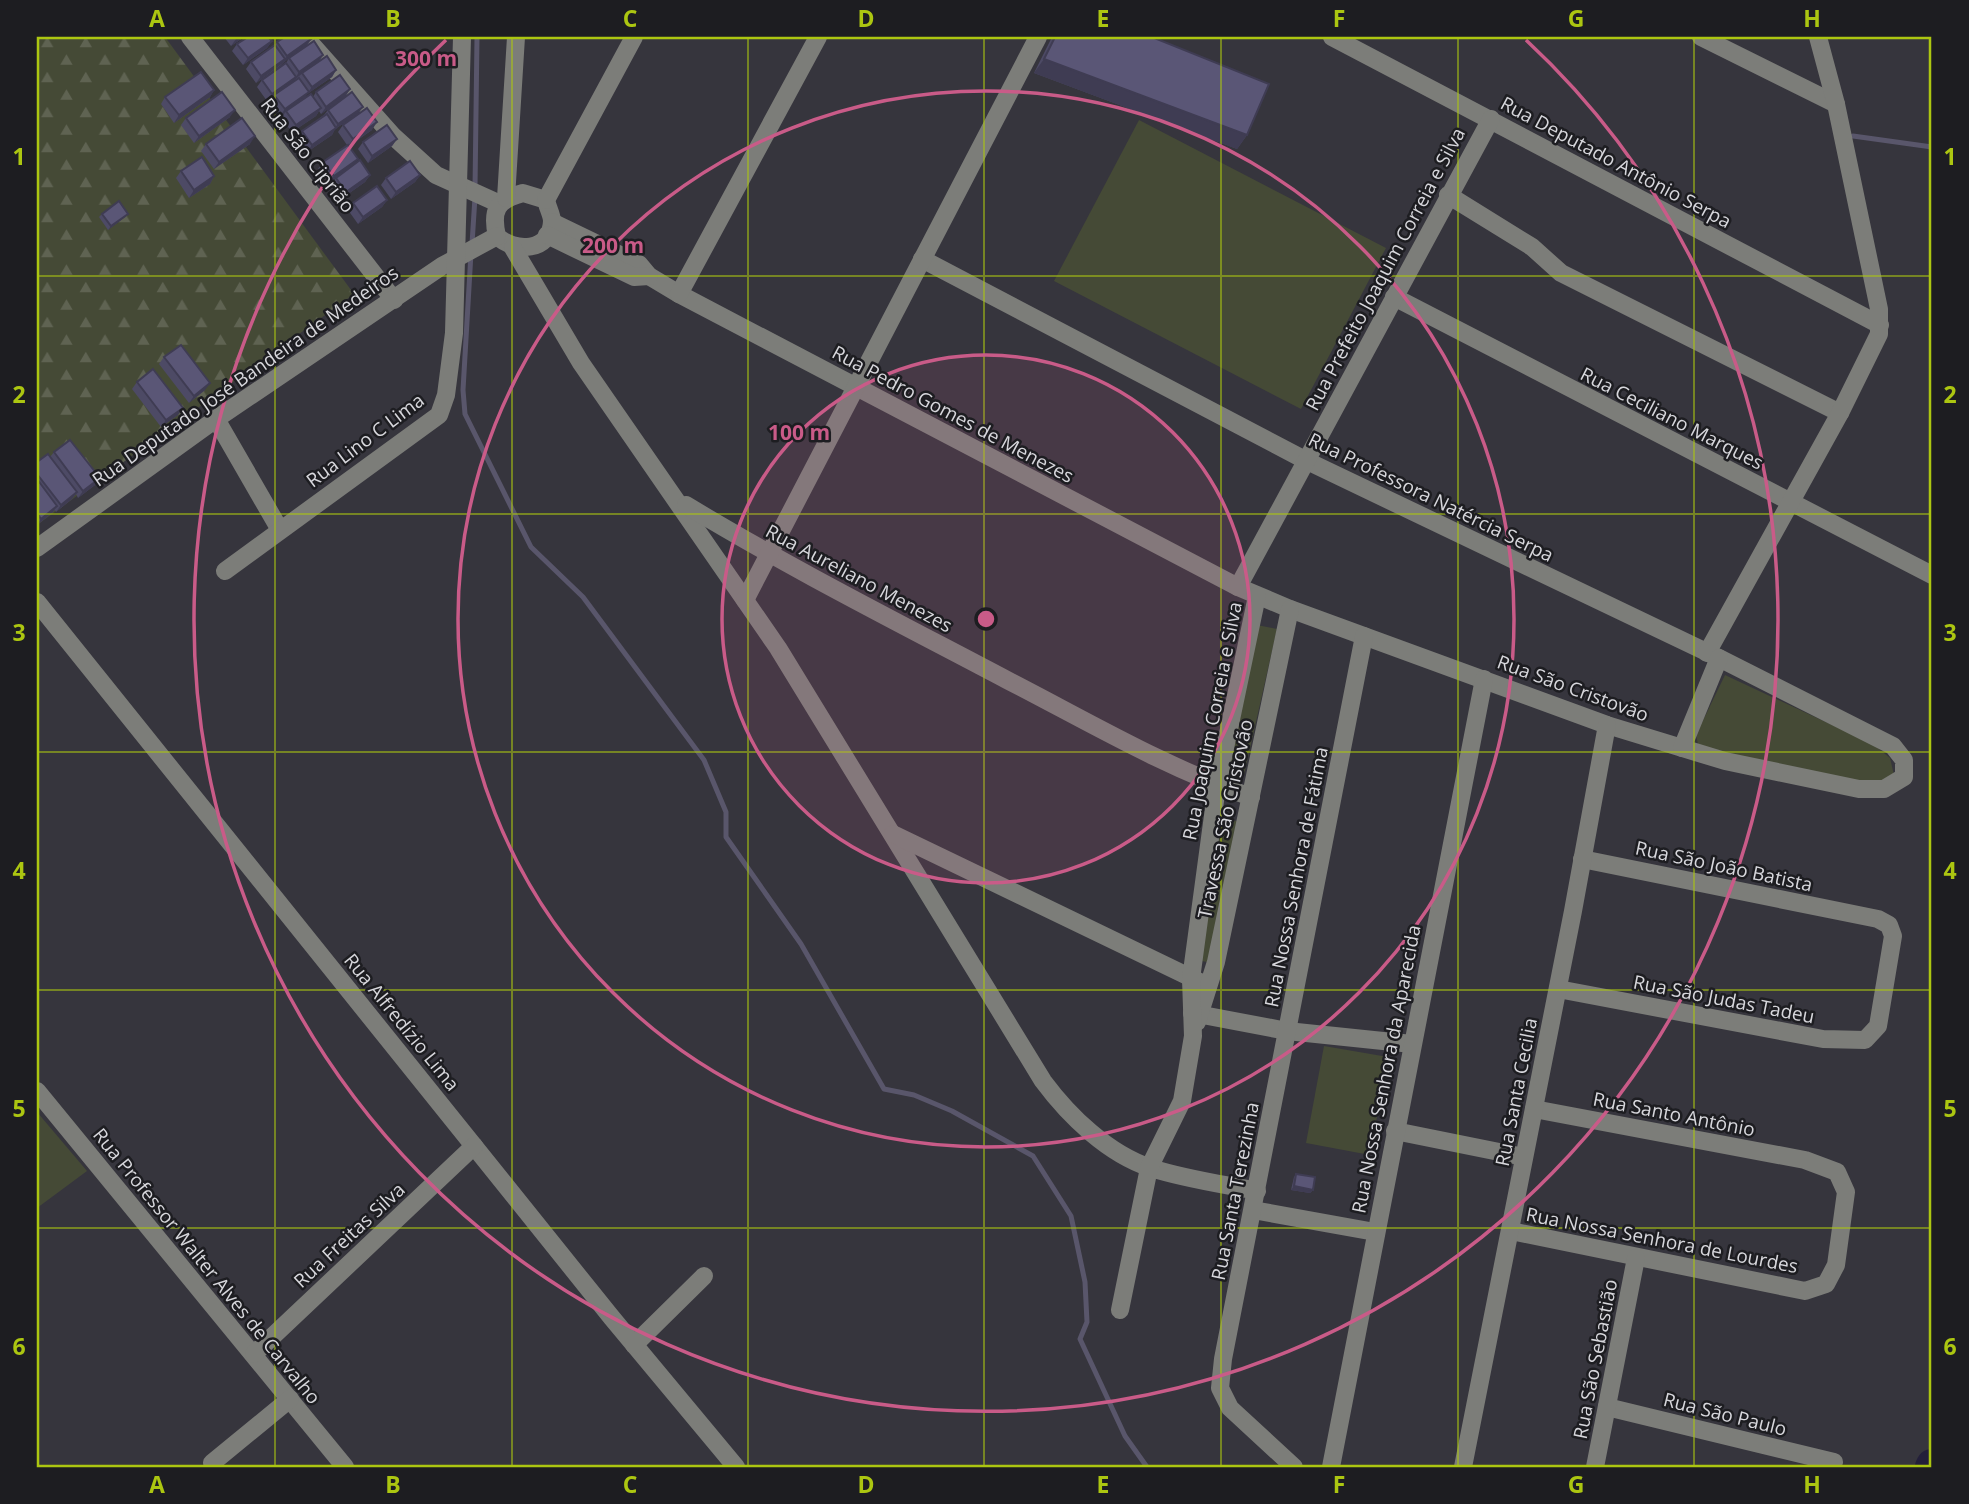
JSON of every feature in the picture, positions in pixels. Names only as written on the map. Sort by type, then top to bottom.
[{"type":"street","name":"Rua São Ciprião","points":[[190,37],[394,300]]},
{"type":"street","points":[[305,37],[393,136],[436,175],[469,191],[503,201],[523,193],[546,200]]},
{"type":"street","points":[[462,37],[469,191],[475,247]]},
{"type":"street","points":[[475,247],[494,220],[503,201],[516,37]]},
{"type":"street","points":[[475,247],[532,248],[549,229],[546,200],[634,37]]},
{"type":"street","points":[[679,294],[818,37]]},
{"type":"street","points":[[745,600],[1038,37]]},
{"type":"street","name":"Rua Deputado Antônio Serpa","points":[[1332,37],[1880,325]]},
{"type":"street","points":[[1701,37],[1836,104]]},
{"type":"street","points":[[1682,748],[1713,655],[1879,334],[1880,325],[1836,104],[1818,37]]},
{"type":"street","name":"Rua Prefeito Joaquim Correia e Silva","points":[[1238,587],[1491,119]]},
{"type":"street","points":[[1448,195],[1532,247],[1561,273],[1840,413]]},
{"type":"street","name":"Rua Pedro Gomes de Menezes","points":[[549,229],[639,264],[649,276],[679,294],[1238,587]]},
{"type":"street","name":"Rua Deputado José Bandeira de Medeiros","points":[[37,548],[216,419],[475,247]]},
{"type":"street","name":"Rua Lino C Lima","points":[[225,571],[439,415],[446,396],[454,333],[475,247]]},
{"type":"street","points":[[513,248],[581,363],[778,648],[1043,1081],[1061,1105],[1110,1147],[1149,1168],[1257,1191]]},
{"type":"street","name":"Rua Professora Natércia Serpa","points":[[922,259],[1305,460],[1713,655],[1893,746],[1904,760],[1901,780]]},
{"type":"street","name":"Rua Ceciliano Marques","points":[[1394,297],[1932,575]]},
{"type":"street","points":[[216,419],[280,530]]},
{"type":"street","name":"Rua Aureliano Menezes","points":[[677,500],[767,555],[1217,786],[1251,797]]},
{"type":"street","name":"Rua São Cristovão","points":[[1238,587],[1290,609],[1607,725],[1724,761],[1859,789],[1884,789],[1901,780]]},
{"type":"street","name":"Rua Joaquim Correia e Silva","points":[[1191,979],[1217,786],[1257,596]]},
{"type":"street","name":"Rua Alfredízio Lima","points":[[37,602],[634,1345],[736,1467]]},
{"type":"street","name":"Travessa São Cristovão","points":[[1196,1014],[1210,986],[1290,609]]},
{"type":"street","name":"Rua Nossa Senhora de Fátima","points":[[1196,1014],[1287,1031],[1364,636]]},
{"type":"street","name":"Rua Nossa Senhora da Aparecida","points":[[1331,1467],[1484,678]]},
{"type":"street","name":"Rua Santa Cecilia","points":[[1463,1467],[1558,989],[1607,725]]},
{"type":"street","points":[[893,834],[1210,986]]},
{"type":"street","name":"Rua São João Batista","points":[[1582,859],[1857,915],[1889,925],[1893,936],[1878,1026]]},
{"type":"street","name":"Travessa São Cristovão","points":[[1120,1310],[1149,1168],[1182,1101],[1196,1014],[1191,979]]},
{"type":"street","name":"Rua São Judas Tadeu","points":[[1558,989],[1823,1039],[1865,1040],[1878,1026]]},
{"type":"street","points":[[1287,1031],[1412,1044]]},
{"type":"street","name":"Rua Santa Terezinha","points":[[1287,1031],[1223,1359],[1220,1388],[1230,1408],[1294,1467]]},
{"type":"street","name":"Rua Professor Walter Alves de Carvalho","points":[[37,1091],[345,1467]]},
{"type":"street","name":"Rua Santo Antônio","points":[[1534,1109],[1805,1160],[1837,1172],[1846,1192],[1836,1265],[1826,1284],[1805,1291]]},
{"type":"street","points":[[1395,1131],[1524,1157]]},
{"type":"street","name":"Rua Freitas Silva","points":[[254,1354],[474,1146]]},
{"type":"street","points":[[1253,1210],[1375,1232]]},
{"type":"street","name":"Rua Nossa Senhora de Lourdes","points":[[1511,1231],[1805,1291]]},
{"type":"street","name":"Rua São Sebastião","points":[[1595,1467],[1636,1258]]},
{"type":"street","points":[[634,1345],[704,1276]]},
{"type":"street","points":[[212,1463],[289,1399]]},
{"type":"street","name":"Rua São Paulo","points":[[1607,1407],[1833,1462]]},
{"type":"green space","points":[[37,37],[165,37],[354,294],[37,525]]},
{"type":"green space","points":[[1139,120],[1386,248],[1301,409],[1054,281]]},
{"type":"green space","points":[[1257,625],[1277,629],[1244,775],[1225,771]]},
{"type":"green space","points":[[1725,675],[1873,744],[1890,758],[1894,775],[1878,787],[1707,754],[1698,744],[1696,735]]},
{"type":"green space","points":[[1220,818],[1237,821],[1213,963],[1196,960]]},
{"type":"green space","points":[[1324,1046],[1388,1057],[1370,1155],[1306,1143]]},
{"type":"green space","points":[[37,1112],[87,1171],[37,1208]]},
{"type":"building","points":[[248,37],[268,37],[272,41],[248,58],[237,44]]},
{"type":"building","points":[[285,37],[311,39],[287,56],[277,42]]},
{"type":"building","points":[[1055,37],[1152,37],[1269,84],[1247,135],[1044,59]]},
{"type":"building","points":[[314,41],[323,55],[299,72],[289,58]]},
{"type":"building","points":[[275,45],[285,59],[261,76],[251,62]]},
{"type":"building","points":[[327,56],[336,70],[312,87],[302,73]]},
{"type":"building","points":[[286,63],[296,77],[272,94],[262,80]]},
{"type":"building","points":[[201,72],[214,90],[179,115],[165,97]]},
{"type":"building","points":[[340,75],[350,89],[326,107],[316,92]]},
{"type":"building","points":[[299,78],[309,92],[285,109],[274,95]]},
{"type":"building","points":[[222,92],[235,110],[199,136],[186,118]]},
{"type":"building","points":[[352,92],[363,107],[338,124],[328,110]]},
{"type":"building","points":[[311,94],[321,108],[296,125],[286,111]]},
{"type":"building","points":[[367,108],[377,122],[353,139],[343,125]]},
{"type":"building","points":[[327,114],[336,128],[312,145],[302,131]]},
{"type":"building","points":[[242,118],[255,136],[219,162],[206,144]]},
{"type":"building","points":[[387,125],[397,139],[372,156],[363,142]]},
{"type":"building","points":[[348,145],[358,159],[334,176],[323,162]]},
{"type":"building","points":[[202,157],[214,176],[194,190],[181,171]]},
{"type":"building","points":[[360,160],[370,175],[346,192],[336,178]]},
{"type":"building","points":[[410,161],[420,175],[396,192],[386,178]]},
{"type":"building","points":[[377,186],[387,200],[363,217],[353,203]]},
{"type":"building","points":[[119,201],[128,214],[111,226],[102,214]]},
{"type":"building","points":[[181,345],[210,383],[194,396],[164,357]]},
{"type":"building","points":[[153,369],[183,408],[166,420],[137,382]]},
{"type":"building","points":[[70,440],[100,478],[83,491],[54,452]]},
{"type":"building","points":[[48,454],[77,492],[61,505],[37,474],[37,462]]},
{"type":"building","points":[[37,479],[57,506],[41,519],[37,513]]},
{"type":"building","points":[[1296,1174],[1315,1177],[1313,1190],[1294,1186]]},
{"type":"waterway","points":[[475,188],[477,37]]},
{"type":"waterway","points":[[1853,136],[1932,147]]},
{"type":"waterway","points":[[472,244],[475,197]]},
{"type":"waterway","points":[[471,253],[463,390],[465,414],[531,547],[583,597],[704,760],[726,812],[726,837],[801,944],[884,1089],[914,1095],[952,1111],[1033,1156],[1071,1216],[1085,1282],[1087,1322],[1080,1339],[1125,1436],[1147,1467]]}]
